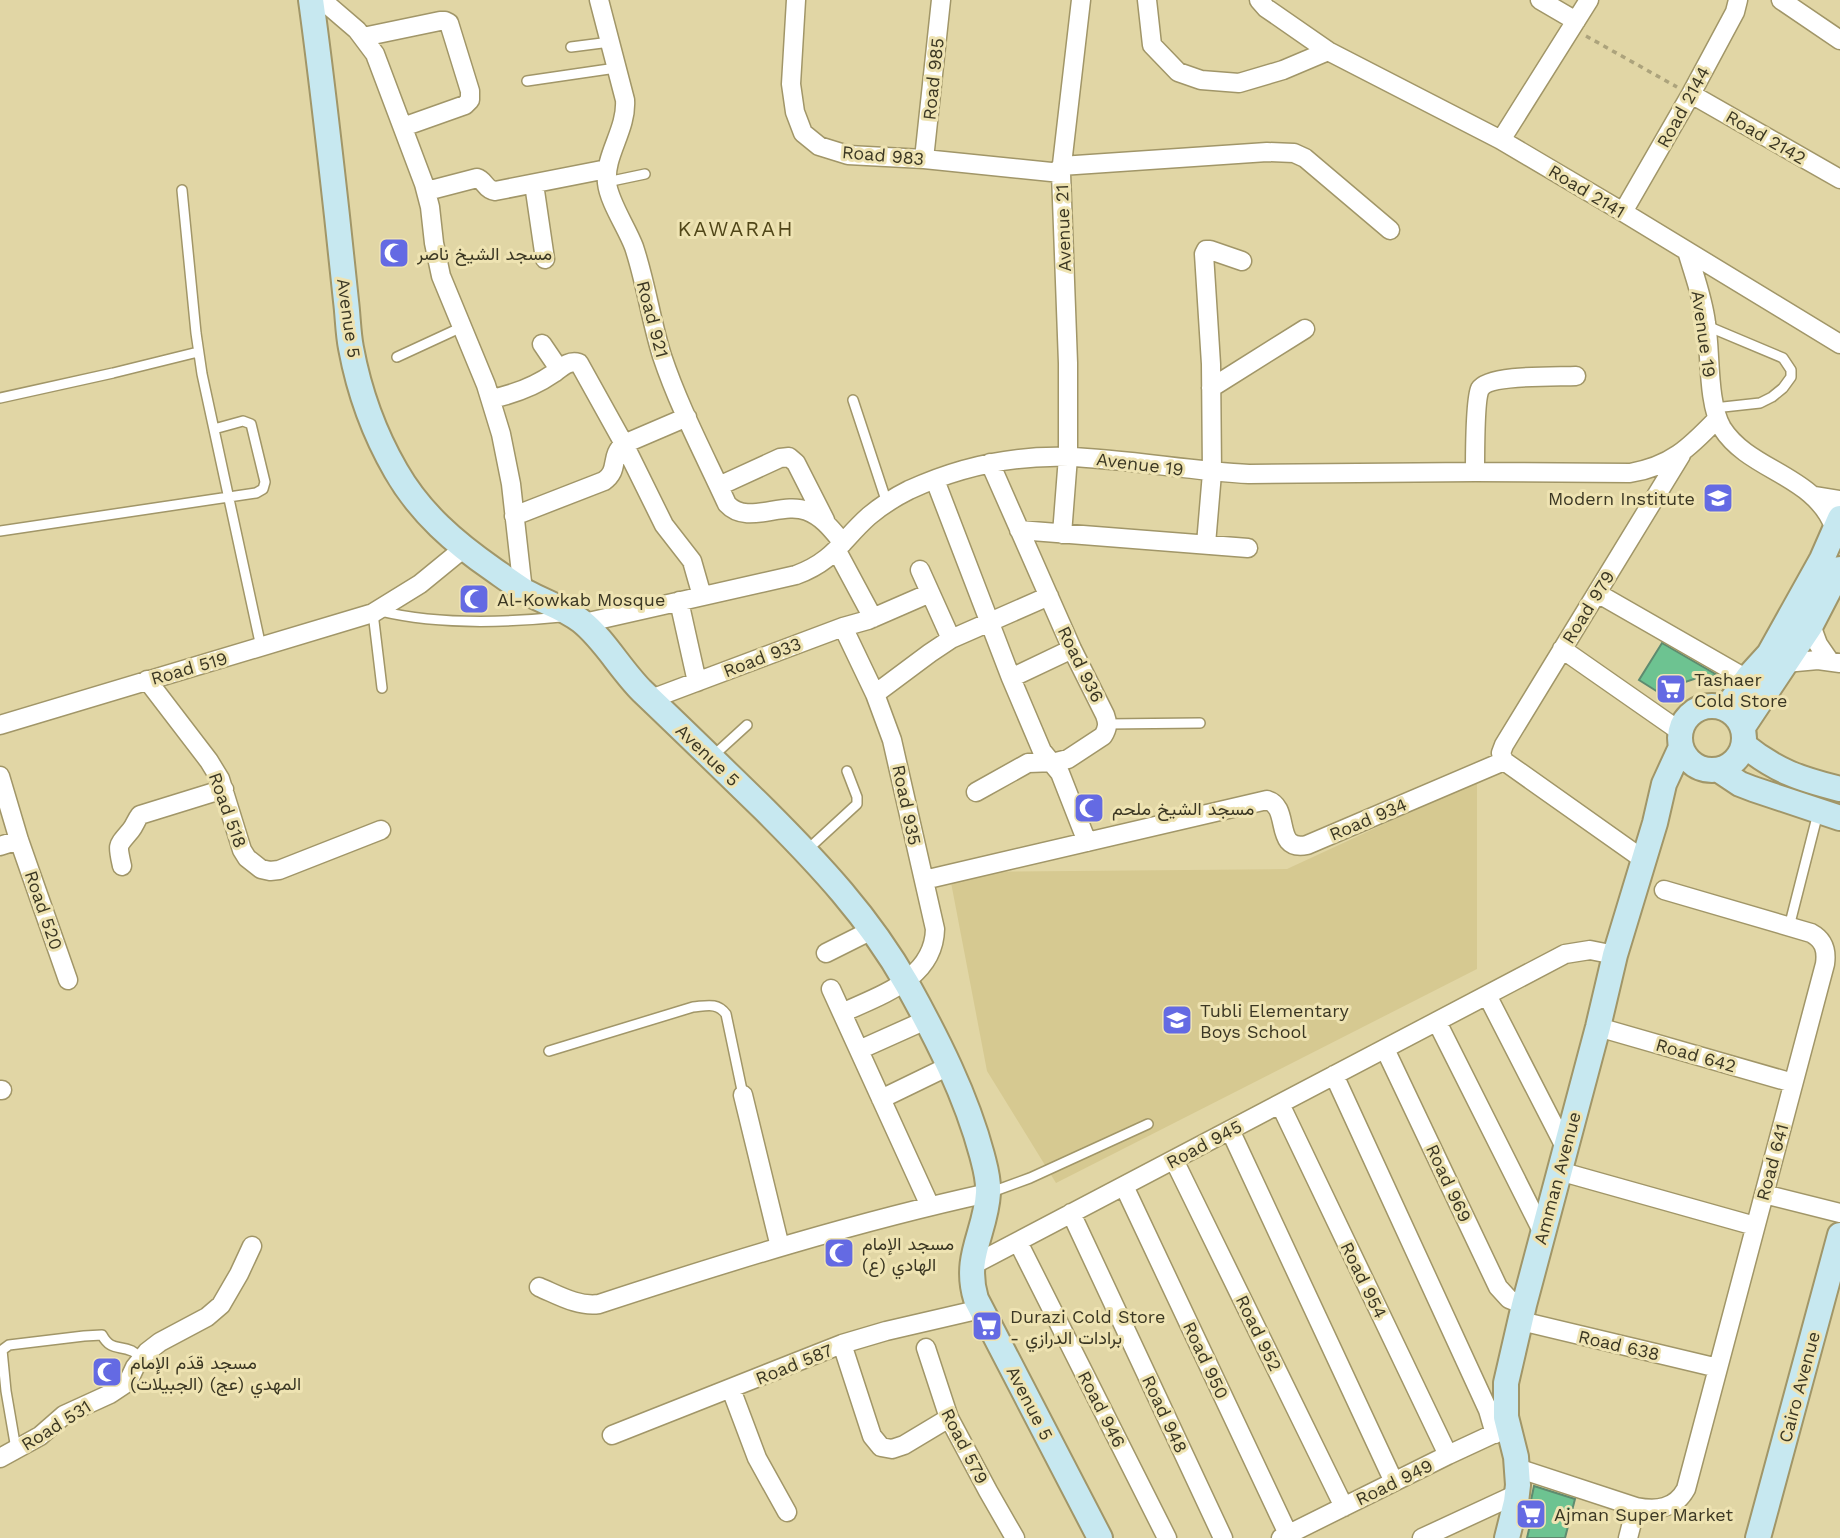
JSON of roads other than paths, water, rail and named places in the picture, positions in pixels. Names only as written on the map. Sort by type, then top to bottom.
[{"type":"street","name":"Avenue 5","points":[[311,0],[351,346],[367,411],[396,471],[413,497],[448,535],[523,591],[579,619],[595,634],[626,674],[806,851],[852,902],[872,930],[906,982],[926,1020],[970,1116],[979,1143],[986,1170],[988,1193],[971,1266],[973,1288],[981,1309],[1100,1538]]},
{"type":"street","points":[[322,0],[363,37],[380,64],[427,191],[437,259],[446,291],[491,399],[506,459],[523,591]]},
{"type":"street","points":[[427,191],[477,178],[493,191],[607,176],[626,109],[598,0]]},
{"type":"street","name":"Road 983","points":[[796,0],[791,84],[795,112],[803,133],[819,146],[848,155],[1061,169],[1268,152],[1294,153],[1305,158],[1390,230]]},
{"type":"street","name":"Road 985","points":[[924,159],[941,0]]},
{"type":"street","name":"Avenue 21","points":[[1062,534],[1068,457],[1068,363],[1061,169],[1081,0]]},
{"type":"street","points":[[1147,0],[1152,45],[1178,72],[1201,80],[1239,83],[1283,70],[1328,51]]},
{"type":"street","name":"Road 2141","points":[[1259,0],[1266,8],[1328,51],[1501,140],[1840,344]]},
{"type":"street","points":[[1540,0],[1574,24]]},
{"type":"street","points":[[1501,140],[1589,0]]},
{"type":"street","name":"Road 2144","points":[[1623,212],[1691,94],[1735,12],[1738,0]]},
{"type":"street","points":[[1781,0],[1840,40]]},
{"type":"street","points":[[363,37],[445,21],[449,23],[470,91],[470,100],[465,105],[403,127]]},
{"type":"street","name":"Road 2142","points":[[1691,94],[1840,179]]},
{"type":"street","name":"Road 921","points":[[607,176],[610,194],[633,245],[662,354],[687,417],[727,504],[740,513],[803,509],[827,524],[840,547]]},
{"type":"street","points":[[534,184],[545,259]]},
{"type":"street","points":[[1206,544],[1212,472],[1211,364],[1204,254],[1206,250],[1210,250],[1242,261]]},
{"type":"street","name":"Avenue 19","points":[[579,619],[679,601],[811,570],[825,561],[869,516],[887,503],[935,480],[990,463],[1027,458],[1068,457],[1249,474],[1630,473],[1659,466],[1682,453],[1716,413],[1707,326],[1687,251]]},
{"type":"street","points":[[1211,388],[1305,329]]},
{"type":"street","points":[[542,344],[559,369]]},
{"type":"street","points":[[491,399],[534,386],[572,361],[582,366],[664,525],[692,561],[702,596]]},
{"type":"street","points":[[1475,472],[1478,401],[1481,389],[1490,381],[1504,379],[1576,376]]},
{"type":"street","points":[[1716,413],[1731,439],[1740,448],[1814,496],[1838,524],[1822,559],[1769,654],[1726,708]]},
{"type":"street","points":[[514,516],[604,481],[612,474],[616,452],[624,444],[687,417]]},
{"type":"street","name":"Road 979","points":[[1504,761],[1501,753],[1504,745],[1682,453]]},
{"type":"street","points":[[719,486],[780,458],[789,457],[796,463],[827,524]]},
{"type":"street","name":"Road 936","points":[[976,792],[1028,763],[1068,759],[1103,736],[1108,723],[1072,649],[990,463]]},
{"type":"street","points":[[935,480],[1042,751],[1060,773],[1087,842]]},
{"type":"street","points":[[1814,496],[1840,500]]},
{"type":"street","points":[[1019,530],[1248,548]]},
{"type":"street","points":[[840,547],[873,618]]},
{"type":"street","name":"Road 519","points":[[0,725],[375,612],[420,584],[464,548]]},
{"type":"street","points":[[1709,769],[1728,767],[1741,754],[1744,736],[1811,625],[1840,569]]},
{"type":"street","points":[[920,570],[951,639]]},
{"type":"street","name":"Road 933","points":[[651,699],[873,618],[930,593]]},
{"type":"street","points":[[1597,593],[1747,679]]},
{"type":"street","points":[[875,694],[951,639],[1049,596]]},
{"type":"street","points":[[679,601],[696,682]]},
{"type":"street","points":[[1811,625],[1818,644],[1835,662]]},
{"type":"street","name":"Road 935","points":[[843,627],[875,694],[897,756],[935,929],[935,942],[930,955],[906,982]]},
{"type":"street","points":[[1012,678],[1072,649]]},
{"type":"street","points":[[1562,649],[1681,739]]},
{"type":"street","points":[[1786,663],[1807,660],[1835,662]]},
{"type":"street","name":"Road 518","points":[[147,680],[220,779],[242,850],[253,865],[270,871],[279,870],[382,830]]},
{"type":"street","points":[[1829,814],[1741,784],[1692,763],[1685,756],[1681,739],[1684,722],[1698,709],[1707,706],[1726,708],[1733,713],[1744,736],[1765,761],[1787,774],[1840,789]]},
{"type":"street","name":"Amman Avenue","points":[[1507,1538],[1517,1494],[1517,1468],[1501,1431],[1506,1383],[1615,955],[1664,784],[1681,739]]},
{"type":"street","points":[[1504,761],[1644,860]]},
{"type":"street","name":"Road 934","points":[[924,880],[1267,800],[1277,806],[1286,838],[1296,845],[1307,845],[1504,761]]},
{"type":"street","name":"Amman Avenue","points":[[1655,823],[1675,793],[1709,769]]},
{"type":"street","name":"Road 520","points":[[0,776],[19,840],[68,980]]},
{"type":"street","points":[[122,866],[120,842],[140,815],[224,789]]},
{"type":"street","points":[[0,846],[19,840]]},
{"type":"street","name":"Road 641","points":[[1636,1507],[1665,1508],[1682,1496],[1686,1489],[1826,954],[1819,938],[1811,933],[1664,890]]},
{"type":"street","points":[[826,953],[872,930]]},
{"type":"street","name":"Road 945","points":[[971,1266],[1565,954],[1590,950],[1615,955]]},
{"type":"street","points":[[842,1013],[906,982]]},
{"type":"street","points":[[831,989],[930,1206]]},
{"type":"street","points":[[1488,995],[1565,1147]]},
{"type":"street","points":[[859,1050],[926,1020]]},
{"type":"street","points":[[1437,1022],[1543,1234]]},
{"type":"street","name":"Road 642","points":[[1598,1027],[1793,1083]]},
{"type":"street","name":"Road 969","points":[[1385,1049],[1498,1287],[1522,1313]]},
{"type":"street","points":[[881,1098],[948,1066]]},
{"type":"street","points":[[1335,1075],[1488,1410],[1501,1431]]},
{"type":"street","points":[[743,1095],[780,1247]]},
{"type":"street","name":"Road 954","points":[[1280,1104],[1448,1455]]},
{"type":"street","points":[[1230,1130],[1394,1482]]},
{"type":"street","name":"Road 952","points":[[1174,1160],[1344,1507]]},
{"type":"street","points":[[1559,1171],[1755,1226]]},
{"type":"street","name":"Road 950","points":[[1124,1186],[1284,1536]]},
{"type":"street","points":[[539,1287],[579,1303],[593,1305],[780,1247],[988,1193]]},
{"type":"street","points":[[1764,1194],[1840,1213]]},
{"type":"street","name":"Road 948","points":[[1072,1213],[1223,1538]]},
{"type":"street","name":"Cairo Avenue","points":[[1758,1538],[1840,1237]]},
{"type":"street","name":"Road 946","points":[[1018,1242],[1167,1538]]},
{"type":"street","name":"Road 531","points":[[8,1454],[40,1436],[64,1415],[110,1394],[128,1382],[142,1358],[160,1342],[207,1317],[220,1305],[252,1246]]},
{"type":"street","name":"Road 587","points":[[612,1435],[842,1345],[886,1331],[981,1309]]},
{"type":"street","name":"Road 638","points":[[1522,1313],[1718,1368]]},
{"type":"street","points":[[842,1345],[872,1436],[881,1447],[892,1449],[904,1445],[949,1418]]},
{"type":"street","name":"Road 579","points":[[926,1348],[949,1418],[1015,1538]]},
{"type":"street","points":[[731,1389],[757,1458],[788,1512]]},
{"type":"street","name":"Road 949","points":[[1284,1536],[1501,1431]]},
{"type":"street","points":[[1517,1468],[1636,1507],[1628,1538]]},
{"type":"street","points":[[1422,1538],[1517,1494]]},
{"type":"lane","points":[[571,47],[610,42]]},
{"type":"lane","points":[[527,81],[616,68]]},
{"type":"lane","points":[[607,176],[645,174]]},
{"type":"lane","points":[[182,190],[198,352],[261,647]]},
{"type":"lane","points":[[1707,326],[1783,358],[1791,370],[1791,377],[1772,397],[1760,403],[1716,413]]},
{"type":"lane","points":[[397,357],[462,327]]},
{"type":"lane","points":[[0,398],[198,352]]},
{"type":"lane","points":[[853,400],[887,503]]},
{"type":"lane","points":[[0,531],[260,492],[265,482],[252,427],[243,421],[214,429]]},
{"type":"lane","points":[[375,612],[382,688]]},
{"type":"lane","name":"Road 519","points":[[375,612],[402,617],[461,621],[579,619]]},
{"type":"lane","points":[[1108,723],[1200,723]]},
{"type":"lane","points":[[711,757],[747,725]]},
{"type":"lane","points":[[806,851],[857,804],[847,771]]},
{"type":"lane","points":[[1789,927],[1829,814]]},
{"type":"lane","points":[[549,1051],[693,1007],[715,1005],[726,1014],[743,1095]]},
{"type":"lane","points":[[988,1193],[1030,1178],[1148,1124]]},
{"type":"lane","points":[[8,1454],[2,1350],[9,1345],[102,1335],[106,1342],[115,1348],[132,1351],[142,1358]]},
{"type":"place","name":"مسجد الشيخ ناصر","points":[[394,253]]},
{"type":"place","name":"Modern Institute","points":[[1718,498]]},
{"type":"place","name":"Al-Kowkab Mosque","points":[[474,599]]},
{"type":"place","name":"Tashaer Cold Store","points":[[1671,689]]},
{"type":"place","name":"مسجد الشيخ ملحم","points":[[1089,808]]},
{"type":"place","name":"Tubli Elementary Boys School","points":[[1177,1020]]},
{"type":"place","name":"مسجد الإمام الهادي (ع)","points":[[839,1253]]},
{"type":"place","name":"Durazi Cold Store - برادات الدرازي","points":[[987,1326]]},
{"type":"place","name":"مسجد قدَم الإمام المهدي (عج) (الجبيلات)","points":[[107,1372]]},
{"type":"place","name":"Ajman Super Market","points":[[1531,1514]]},
{"type":"district","name":"KAWARAH","points":[[736,228]]}]
